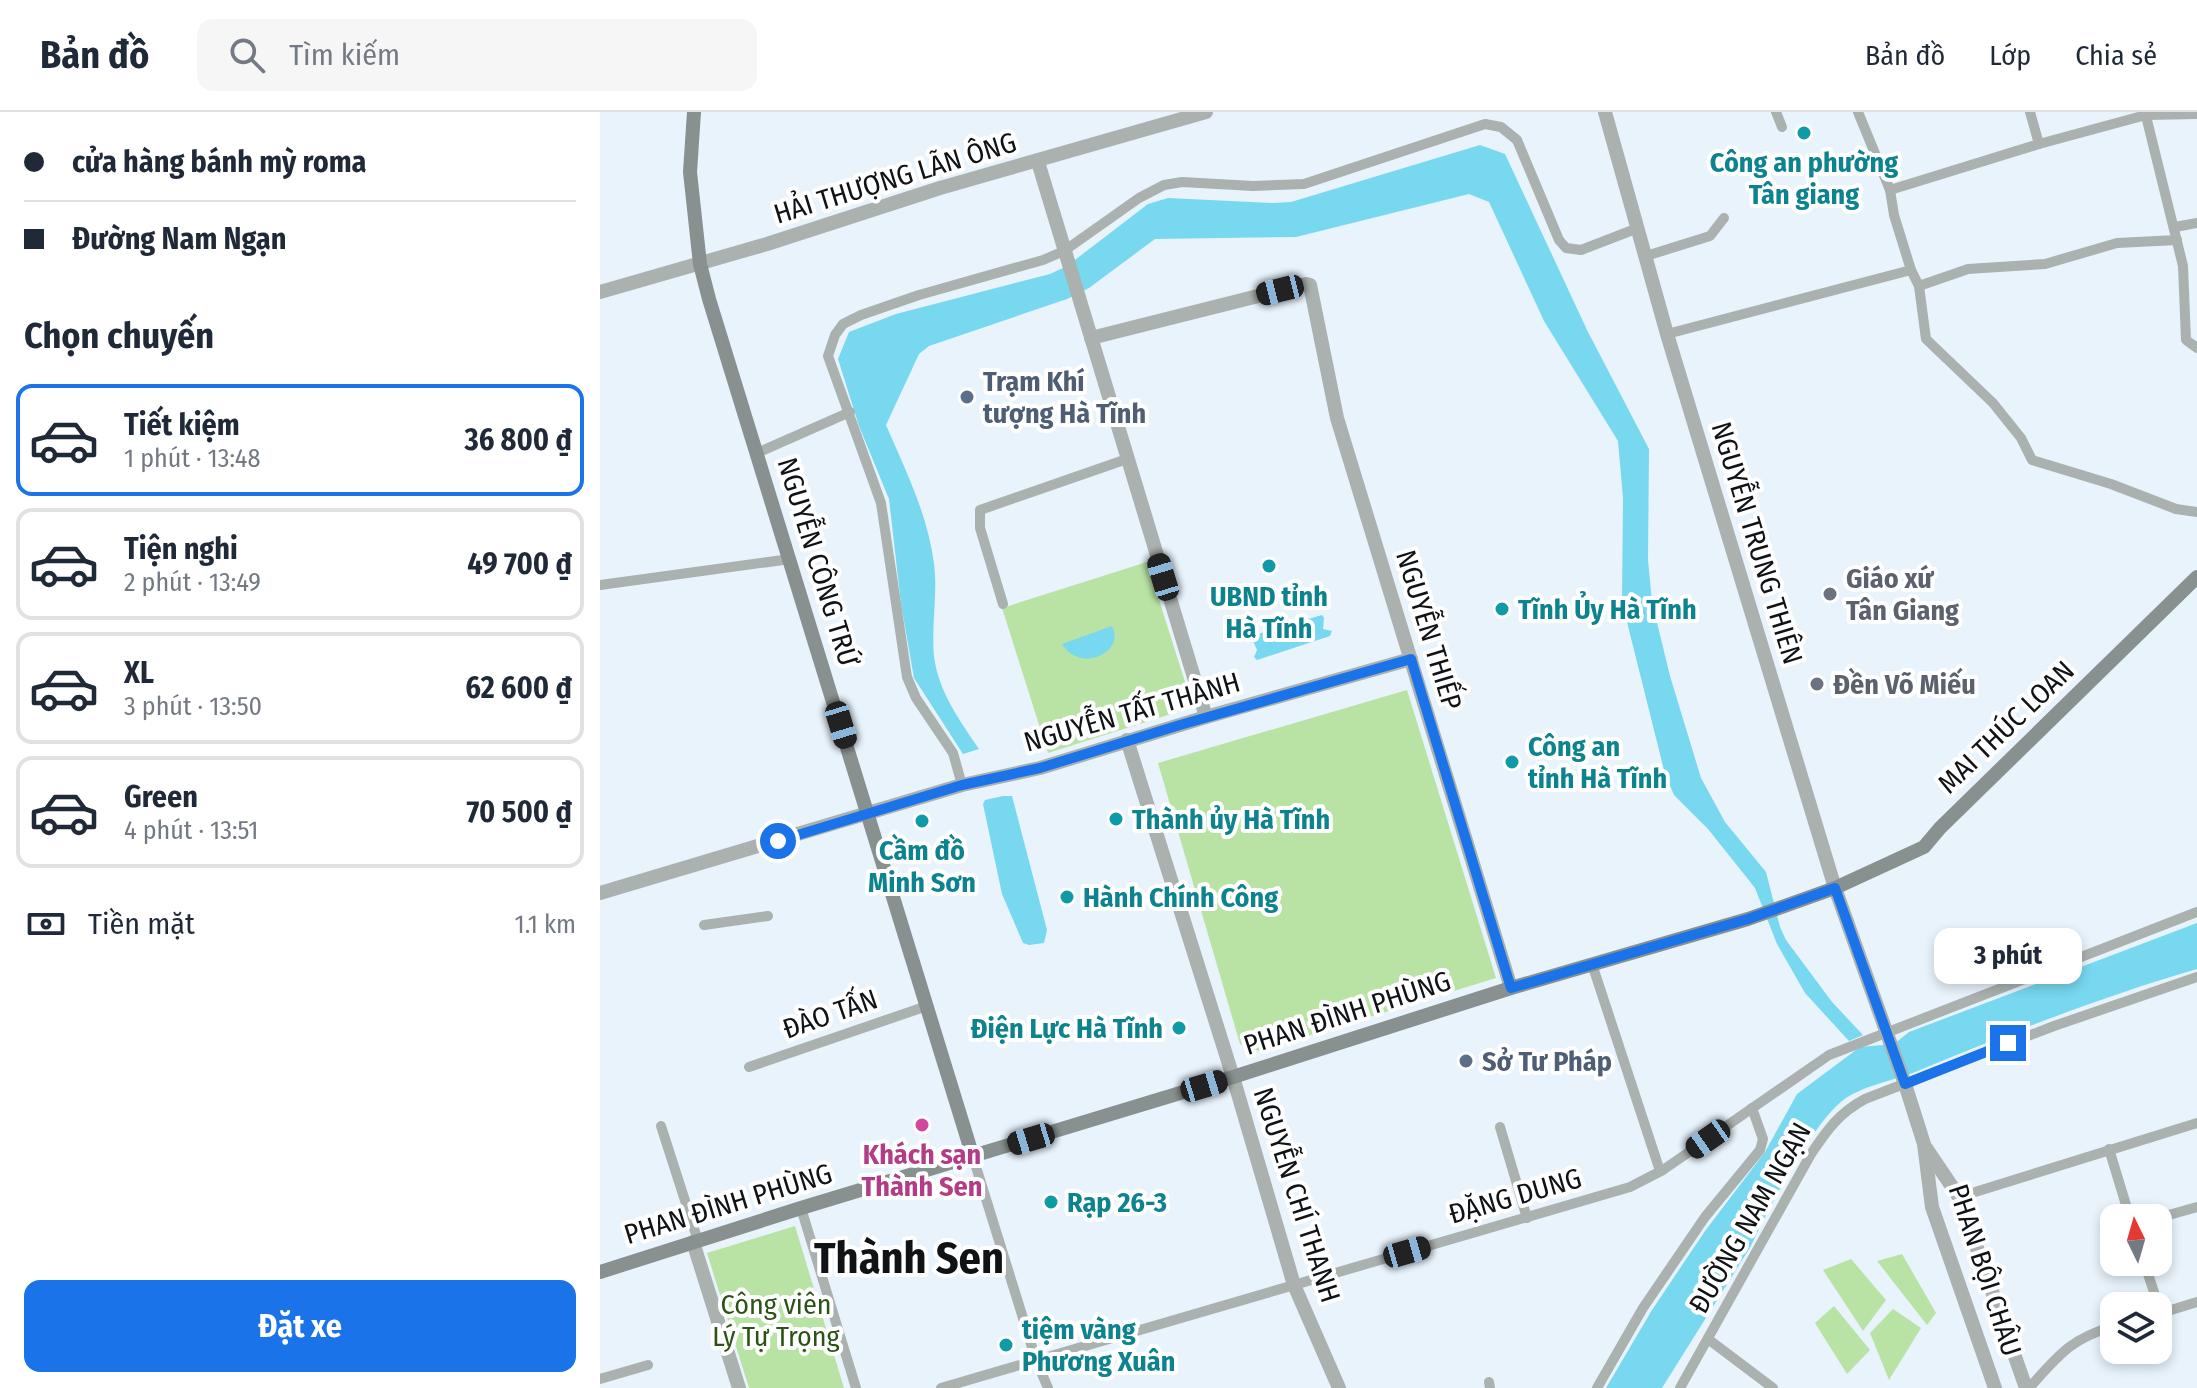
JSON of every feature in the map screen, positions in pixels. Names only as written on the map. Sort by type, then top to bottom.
[{"type":"main road","name":"NGUYỄN CÔNG TRỨ","points":[[694,112],[690,172],[700,264],[973,1157]]},
{"type":"main road","name":"MAI THÚC LOAN","points":[[1835,888],[1924,847],[2197,577]]},
{"type":"main road","name":"PHAN ĐÌNH PHÙNG","points":[[600,1272],[1511,988],[1762,914],[1835,888]]},
{"type":"street","name":"HẢI THƯỢNG LÃN ÔNG","points":[[600,292],[700,264],[940,188],[1206,112]]},
{"type":"street","name":"NGUYỄN TRUNG THIÊN","points":[[1605,112],[1667,334],[1835,888],[1924,1144]]},
{"type":"street","points":[[1776,112],[1782,127]]},
{"type":"street","points":[[1858,112],[1890,190],[1894,215],[1919,286],[1926,339],[1993,403],[2021,438],[2032,460],[2111,484],[2176,509],[2197,512]]},
{"type":"street","points":[[2030,112],[2039,144]]},
{"type":"street","points":[[1890,190],[2146,114],[2197,114]]},
{"type":"street","points":[[2146,114],[2183,266],[2186,340],[2197,348]]},
{"type":"street","points":[[962,785],[953,753],[916,698],[907,677],[881,503],[828,356],[835,335],[843,324],[894,303],[1065,254],[1139,198],[1164,185],[1182,182],[1266,186],[1304,184],[1489,124],[1501,127],[1517,140],[1559,240],[1566,248],[1581,250],[1638,228]]},
{"type":"street","points":[[1038,162],[1206,717]]},
{"type":"street","points":[[1646,256],[1710,236],[1724,218]]},
{"type":"street","points":[[2175,227],[2197,223]]},
{"type":"street","points":[[1919,286],[1968,269],[2045,264],[2117,243],[2177,240]]},
{"type":"street","points":[[1667,334],[1911,270]]},
{"type":"street","name":"NGUYỄN THIẾP","points":[[1091,338],[1310,285],[1337,418],[1511,988]]},
{"type":"street","points":[[757,453],[850,412]]},
{"type":"street","points":[[1003,604],[980,528],[980,510],[1127,459]]},
{"type":"street","points":[[600,585],[790,559]]},
{"type":"street","name":"NGUYỄN TẤT THÀNH","points":[[600,893],[962,785],[1040,768],[1411,659]]},
{"type":"street","name":"NGUYỄN CHÍ THANH","points":[[1127,740],[1233,1077],[1294,1285],[1339,1388]]},
{"type":"street","name":"ĐẶNG DUNG","points":[[941,1388],[1630,1187],[1660,1171],[1829,1055],[2197,912]]},
{"type":"street","points":[[704,925],[768,916]]},
{"type":"street","points":[[1592,964],[1660,1171]]},
{"type":"street","name":"ĐƯỜNG NAM NGẠN","points":[[1680,1388],[1804,1167],[1833,1121],[1846,1109],[2054,1026],[2197,977]]},
{"type":"street","name":"ĐÀO TẤN","points":[[749,1067],[927,1006]]},
{"type":"street","points":[[1597,1388],[1643,1308],[1705,1217],[1760,1150],[1763,1139],[1752,1108]]},
{"type":"street","points":[[1959,1197],[2197,1123]]},
{"type":"street","points":[[661,1126],[739,1388]]},
{"type":"street","points":[[1500,1127],[1527,1218]]},
{"type":"street","name":"PHAN BỘI CHÂU","points":[[1924,1144],[1959,1197],[2028,1388]]},
{"type":"street","name":"PHAN BỘI CHÂU","points":[[1924,1144],[1932,1207],[1995,1388]]},
{"type":"street","points":[[2109,1149],[2126,1204]]},
{"type":"street","name":"NGUYỄN CÔNG TRỨ","points":[[973,1157],[1036,1360],[1048,1388]]},
{"type":"street","points":[[2172,1214],[2197,1207]]},
{"type":"street","points":[[801,1208],[856,1388]]},
{"type":"street","points":[[2172,1310],[2197,1302]]},
{"type":"street","points":[[2028,1388],[2064,1349],[2100,1330]]},
{"type":"street","points":[[1708,1339],[1773,1388]]},
{"type":"street","points":[[600,1379],[648,1365]]},
{"type":"green space","points":[[1147,562],[1193,707],[1048,753],[1002,608]]},
{"type":"green space","points":[[1407,690],[1496,978],[1259,1051],[1240,1044],[1158,763]]},
{"type":"green space","name":"Công viên Lý Tự Trọng","points":[[795,1226],[844,1388],[749,1388],[707,1253]]},
{"type":"green space","points":[[1902,1254],[1936,1313],[1927,1325],[1877,1261]]},
{"type":"green space","points":[[1851,1259],[1886,1300],[1863,1331],[1823,1270]]},
{"type":"green space","points":[[1834,1306],[1870,1350],[1847,1374],[1815,1323]]},
{"type":"green space","points":[[1893,1309],[1921,1328],[1889,1380],[1870,1333]]},
{"type":"water","points":[[1480,145],[1505,154],[1588,332],[1649,449],[1648,560],[1652,602],[1670,676],[1701,778],[1725,822],[1766,872],[1786,940],[1832,1002],[1863,1035],[1849,1041],[1805,993],[1777,944],[1755,888],[1708,829],[1674,795],[1665,774],[1622,602],[1623,498],[1618,441],[1544,321],[1489,202],[1469,194],[1296,237],[1155,239],[1089,288],[1067,299],[929,346],[919,354],[886,425],[915,493],[931,546],[935,575],[933,644],[936,669],[951,705],[979,749],[963,754],[914,678],[901,604],[889,499],[859,426],[838,359],[849,332],[896,314],[1050,274],[1067,266],[1148,204],[1168,198],[1291,202]]},
{"type":"water","points":[[1322,615],[1323,629],[1332,631],[1330,636],[1257,660],[1254,657],[1257,650],[1251,636]]},
{"type":"water","points":[[1112,626],[1115,635],[1113,644],[1099,656],[1079,658],[1062,644]]},
{"type":"water","points":[[1012,796],[1047,930],[1044,943],[1023,943],[1002,894],[983,804],[985,800]]},
{"type":"water","points":[[2197,923],[2197,969],[2054,1017],[1867,1088],[1842,1101],[1804,1148],[1751,1246],[1662,1388],[1606,1388],[1652,1310],[1705,1231],[1765,1152],[1797,1094],[1860,1047],[1894,1044],[1909,1032]]},
{"type":"place","name":"Công an phường Tân giang","points":[[1804,133]]},
{"type":"place","name":"Trạm Khí tượng Hà Tĩnh","points":[[967,397]]},
{"type":"place","name":"UBND tỉnh Hà Tĩnh","points":[[1269,566]]},
{"type":"place","name":"Giáo xứ Tân Giang","points":[[1830,594]]},
{"type":"place","name":"Tĩnh Ủy Hà Tĩnh","points":[[1502,609]]},
{"type":"place","name":"Đền Võ Miếu","points":[[1817,684]]},
{"type":"place","name":"Công an tỉnh Hà Tĩnh","points":[[1512,762]]},
{"type":"place","name":"Thành ủy Hà Tĩnh","points":[[1116,819]]},
{"type":"place","name":"Cầm đồ Minh Sơn","points":[[922,821]]},
{"type":"place","name":"Hành Chính Công","points":[[1067,897]]},
{"type":"place","name":"Điện Lực Hà Tĩnh","points":[[1179,1028]]},
{"type":"place","name":"Sở Tư Pháp","points":[[1466,1061]]},
{"type":"place","name":"Khách sạn Thành Sen","points":[[922,1125]]},
{"type":"place","name":"Rạp 26-3","points":[[1051,1202]]},
{"type":"place","name":"tiệm vàng Phương Xuân","points":[[1006,1345]]},
{"type":"district","name":"Thành Sen","points":[[909,1258]]},
{"type":"route","points":[[778,841],[962,785],[1040,768],[1411,659],[1511,988],[1748,919],[1835,888],[1905,1084],[2008,1043]]}]
